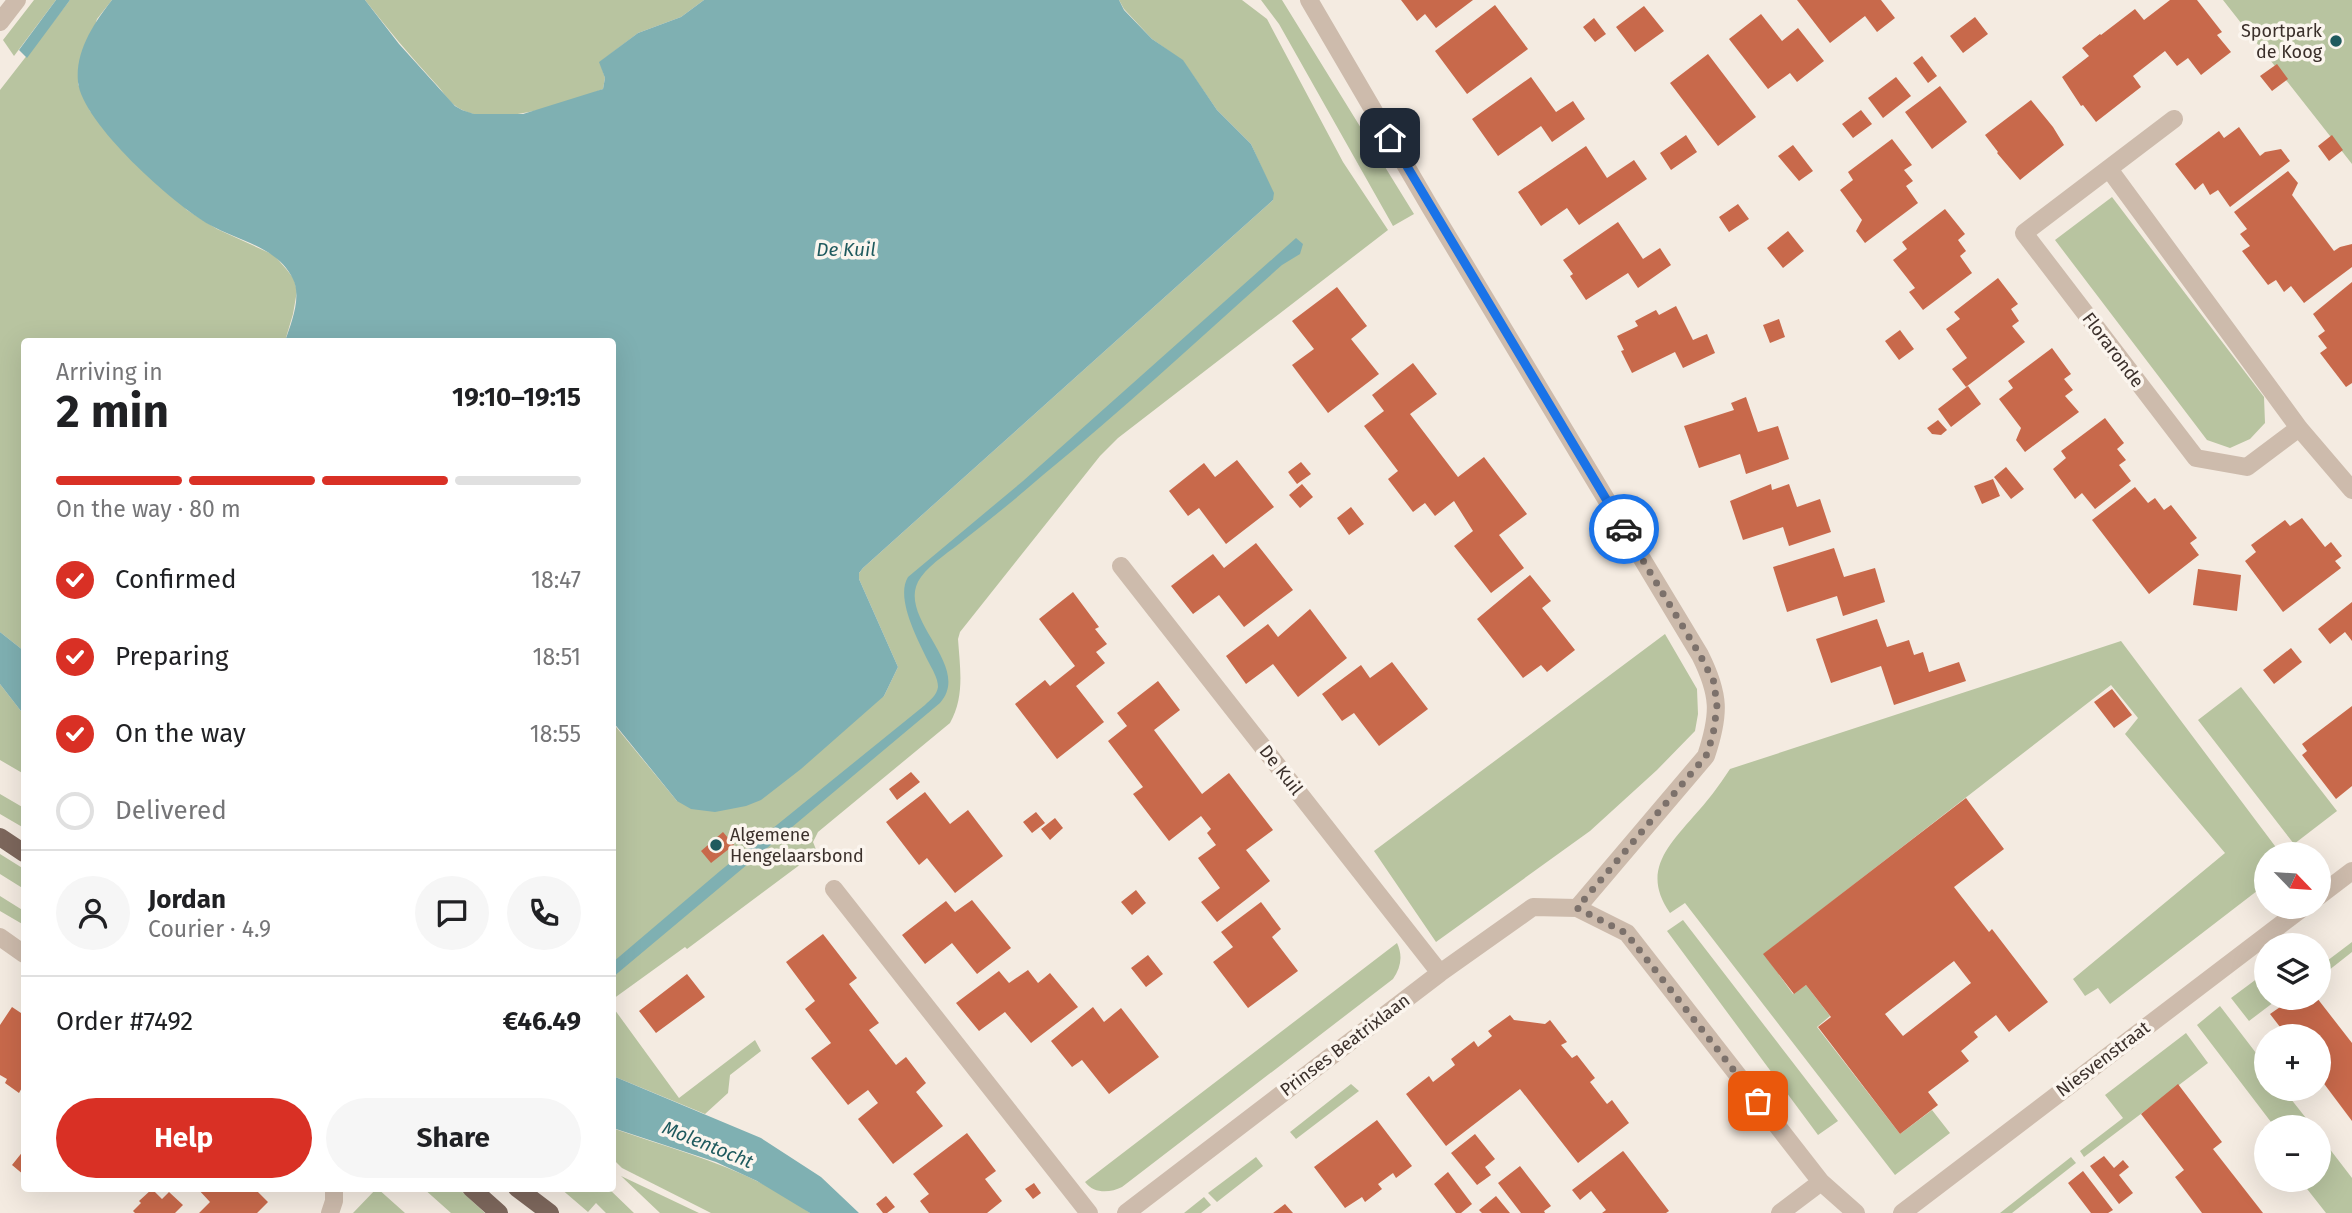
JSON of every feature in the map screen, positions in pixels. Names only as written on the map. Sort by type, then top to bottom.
[{"type":"main road","points":[[0,836],[21,851]]},
{"type":"main road","points":[[475,1192],[499,1213]]},
{"type":"main road","points":[[522,1192],[551,1213]]},
{"type":"street","points":[[0,22],[17,0]]},
{"type":"street","points":[[1309,0],[1714,682],[1717,707],[1713,735],[1706,756],[1577,908],[1626,933],[1821,1182],[1856,1213]]},
{"type":"street","name":"Floraronde","points":[[2174,119],[2024,233],[2196,458],[2247,467],[2299,428]]},
{"type":"street","points":[[2109,169],[2299,428],[2352,490]]},
{"type":"street","name":"De Kuil","points":[[1121,566],[1440,973]]},
{"type":"street","points":[[2331,887],[2352,871]]},
{"type":"street","points":[[834,889],[1089,1213]]},
{"type":"street","name":"Prinses Beatrixlaan","points":[[1126,1213],[1440,973],[1533,907],[1577,908]]},
{"type":"street","name":"Niesvenstraat","points":[[1902,1213],[2288,919]]},
{"type":"street","points":[[0,937],[21,952]]},
{"type":"street","points":[[1780,1213],[1821,1182]]},
{"type":"green space","points":[[34,0],[56,0],[14,56],[3,40]]},
{"type":"green space","points":[[70,0],[112,0],[97,19],[78,84],[90,111],[187,210],[217,229],[274,255],[294,279],[297,291],[286,338],[21,338],[21,649],[0,632],[0,90]]},
{"type":"green space","points":[[365,0],[704,0],[681,17],[638,33],[600,62],[605,78],[603,89],[530,112],[489,116],[472,113],[454,105]]},
{"type":"green space","points":[[1119,0],[1242,0],[1267,19],[1343,162],[1388,230],[1118,438],[1100,456],[960,632],[960,693],[950,723],[818,832],[813,842],[817,852],[687,949],[685,947],[616,997],[616,727],[677,801],[884,696],[898,667],[859,579],[859,573],[1273,200],[1273,193],[1251,144],[1217,110],[1183,61],[1152,39]]},
{"type":"green space","points":[[1261,0],[1282,0],[1414,214],[1393,226],[1279,24]]},
{"type":"green space","points":[[2223,0],[2352,0],[2352,164]]},
{"type":"green space","points":[[2112,197],[2264,397],[2265,423],[2250,439],[2230,448],[2207,440],[2055,240]]},
{"type":"green space","points":[[1665,634],[1697,689],[1698,714],[1695,731],[1590,831],[1436,942],[1374,851]]},
{"type":"green space","points":[[2121,641],[2272,842],[2254,842],[2254,893],[2110,1004],[2098,988],[2085,996],[2073,979],[2225,853],[2125,734],[2138,718],[2111,685],[1764,954],[1793,994],[1806,985],[1830,1016],[1817,1027],[1900,1134],[1932,1110],[1950,1133],[1895,1175],[1685,903],[1670,913],[1662,899],[1658,873],[1666,850],[1730,769]]},
{"type":"green space","points":[[0,684],[21,711],[21,772],[0,760]]},
{"type":"green space","points":[[2241,687],[2337,811],[2297,842],[2292,842],[2198,720]]},
{"type":"green space","points":[[0,794],[21,806],[21,826],[0,814]]},
{"type":"green space","points":[[0,854],[21,867],[21,887],[0,874]]},
{"type":"green space","points":[[0,896],[21,909],[21,923],[0,911]]},
{"type":"green space","points":[[1683,920],[1838,1121],[1818,1135],[1667,931]]},
{"type":"green space","points":[[2352,942],[2352,952],[2331,969],[2331,958]]},
{"type":"green space","points":[[1397,943],[1400,961],[1393,979],[1122,1187],[1102,1191],[1093,1189],[1085,1182]]},
{"type":"green space","points":[[2254,981],[2254,1010],[2264,1010],[2249,1021],[2231,998]]},
{"type":"green space","points":[[2220,1006],[2254,1050],[2254,1100],[2197,1025]]},
{"type":"green space","points":[[616,1011],[679,1098],[755,1040],[761,1051],[730,1075],[728,1093],[705,1114],[616,1077]]},
{"type":"green space","points":[[2186,1033],[2208,1063],[2084,1157],[2080,1151],[2123,1118],[2105,1095]]},
{"type":"green space","points":[[1351,1084],[1359,1091],[1296,1139],[1290,1132]]},
{"type":"green space","points":[[2255,1101],[2292,1101],[2304,1115],[2266,1115]]},
{"type":"green space","points":[[616,1129],[740,1173],[788,1198],[810,1213],[711,1213],[622,1168],[616,1162]]},
{"type":"green space","points":[[2331,1151],[2352,1178],[2352,1213],[2326,1213],[2309,1192],[2331,1192]]},
{"type":"green space","points":[[1256,1157],[1263,1166],[1217,1202],[1208,1193]]},
{"type":"green space","points":[[2071,1157],[2076,1163],[2012,1213],[2000,1213]]},
{"type":"green space","points":[[621,1176],[699,1213],[660,1213]]},
{"type":"green space","points":[[373,1192],[381,1192],[405,1213],[353,1213]]},
{"type":"green space","points":[[427,1192],[462,1192],[485,1213],[451,1213]]},
{"type":"green space","points":[[565,1192],[612,1192],[634,1213],[606,1213],[596,1203],[588,1212]]},
{"type":"green space","points":[[1204,1197],[1211,1205],[1201,1213],[1184,1213]]},
{"type":"water","points":[[56,0],[70,0],[27,58],[19,50]]},
{"type":"water","name":"De Kuil","points":[[112,0],[365,0],[399,44],[455,106],[474,114],[523,114],[603,89],[605,78],[599,62],[638,33],[681,17],[704,0],[1119,0],[1124,10],[1152,39],[1183,60],[1217,110],[1251,144],[1274,193],[1273,200],[859,573],[859,579],[898,667],[884,696],[801,769],[761,800],[715,812],[691,809],[677,801],[616,726],[616,338],[286,338],[295,310],[296,294],[293,279],[286,268],[268,252],[221,231],[194,215],[153,182],[112,140],[83,99],[78,82],[80,59],[99,18]]},
{"type":"water","points":[[1296,238],[1303,244],[1300,254],[1282,265],[1104,424],[925,572],[915,592],[923,624],[947,673],[948,688],[940,703],[616,974],[616,959],[935,695],[937,680],[906,607],[904,596],[908,577],[1023,481]]},
{"type":"water","points":[[0,632],[21,649],[21,711],[0,684]]},
{"type":"water","name":"Molentocht","points":[[616,1077],[761,1138],[821,1177],[859,1213],[810,1213],[757,1181],[716,1162],[616,1129]]},
{"type":"building","points":[[1401,0],[1473,0],[1436,28],[1425,14],[1417,21]]},
{"type":"building","points":[[1797,0],[1881,0],[1895,18],[1877,32],[1865,16],[1830,43]]},
{"type":"building","points":[[2170,0],[2197,0],[2222,32],[2217,35],[2231,52],[2201,75],[2188,58],[2177,66],[2165,51],[2133,76],[2141,87],[2096,122],[2083,105],[2081,106],[2062,77],[2089,56],[2082,48],[2135,9],[2144,20]]},
{"type":"building","points":[[1495,5],[1528,49],[1467,94],[1435,51]]},
{"type":"building","points":[[1644,6],[1664,31],[1635,52],[1616,27]]},
{"type":"building","points":[[1761,14],[1782,41],[1798,28],[1824,61],[1797,82],[1790,73],[1768,89],[1729,39]]},
{"type":"building","points":[[1975,17],[1988,34],[1963,53],[1950,36]]},
{"type":"building","points":[[1594,18],[1606,34],[1595,42],[1583,27]]},
{"type":"building","points":[[1708,54],[1756,117],[1718,146],[1670,83]]},
{"type":"building","points":[[1922,56],[1937,76],[1928,83],[1913,63]]},
{"type":"building","points":[[2277,64],[2288,79],[2272,91],[2260,76]]},
{"type":"building","points":[[1531,77],[1556,112],[1573,101],[1585,119],[1552,142],[1541,126],[1498,156],[1472,119]]},
{"type":"building","points":[[1896,77],[1911,96],[1883,118],[1868,98]]},
{"type":"building","points":[[1940,86],[1967,122],[1932,149],[1905,112]]},
{"type":"building","points":[[2031,100],[2064,145],[2020,180],[1985,135]]},
{"type":"building","points":[[1861,110],[1872,124],[1853,138],[1842,124]]},
{"type":"building","points":[[2239,127],[2260,156],[2265,152],[2281,149],[2290,161],[2230,207],[2218,190],[2210,195],[2203,183],[2195,190],[2175,164],[2219,131],[2224,138]]},
{"type":"building","points":[[1686,135],[1697,152],[1671,170],[1660,153]]},
{"type":"building","points":[[2332,135],[2343,150],[2329,161],[2318,146]]},
{"type":"building","points":[[1892,139],[1912,165],[1904,170],[1913,181],[1906,186],[1918,203],[1865,243],[1856,231],[1862,220],[1840,190],[1853,180],[1848,172]]},
{"type":"building","points":[[1793,145],[1813,171],[1799,181],[1778,156]]},
{"type":"building","points":[[1586,146],[1607,178],[1634,160],[1647,179],[1579,225],[1567,208],[1541,226],[1518,192]]},
{"type":"building","points":[[2288,171],[2298,183],[2292,195],[2334,251],[2352,244],[2352,267],[2304,303],[2291,286],[2284,292],[2276,280],[2268,285],[2242,251],[2250,246],[2240,234],[2247,229],[2234,212]]},
{"type":"building","points":[[1738,204],[1749,219],[1729,232],[1719,217]]},
{"type":"building","points":[[1945,209],[1965,234],[1958,240],[1966,251],[1960,256],[1972,273],[1923,310],[1909,292],[1915,288],[1893,260],[1907,249],[1902,242]]},
{"type":"building","points":[[1618,222],[1643,259],[1660,248],[1671,265],[1638,288],[1628,273],[1586,300],[1563,260]]},
{"type":"building","points":[[1788,231],[1804,251],[1783,268],[1767,248]]},
{"type":"building","points":[[1998,278],[2018,304],[2011,309],[2019,321],[2012,326],[2025,342],[1966,387],[1952,369],[1967,358],[1946,329],[1960,319],[1954,312]]},
{"type":"building","points":[[2352,282],[2352,383],[2346,387],[2320,353],[2327,348],[2318,336],[2325,331],[2313,314]]},
{"type":"building","points":[[1337,287],[1367,326],[1351,339],[1379,374],[1328,413],[1292,365],[1314,349],[1292,321]]},
{"type":"building","points":[[1676,306],[1693,340],[1707,334],[1715,353],[1683,368],[1675,352],[1632,373],[1617,336],[1638,326],[1635,321],[1656,310],[1659,315]]},
{"type":"building","points":[[1779,319],[1785,337],[1770,343],[1763,325]]},
{"type":"building","points":[[1900,330],[1914,349],[1899,360],[1885,341]]},
{"type":"building","points":[[2052,348],[2071,374],[2064,379],[2073,390],[2065,396],[2079,412],[2025,452],[2016,440],[2021,428],[1999,399],[2013,388],[2008,381]]},
{"type":"building","points":[[1413,363],[1437,394],[1410,414],[1458,477],[1484,457],[1527,514],[1499,535],[1524,568],[1491,593],[1454,546],[1473,531],[1454,501],[1435,516],[1425,503],[1413,512],[1388,479],[1398,471],[1364,426],[1384,411],[1372,395]]},
{"type":"building","points":[[1968,386],[1981,404],[1951,427],[1938,409]]},
{"type":"building","points":[[1746,397],[1758,432],[1778,426],[1789,459],[1746,474],[1740,454],[1699,468],[1684,426],[1734,410],[1731,403]]},
{"type":"building","points":[[2105,418],[2124,443],[2117,449],[2126,460],[2119,465],[2131,481],[2095,509],[2082,493],[2075,499],[2053,469],[2066,458],[2061,451]]},
{"type":"building","points":[[1938,420],[1947,430],[1941,435],[1932,434],[1927,428]]},
{"type":"building","points":[[1237,460],[1274,507],[1226,544],[1199,508],[1188,516],[1169,491],[1204,463],[1215,477]]},
{"type":"building","points":[[1301,462],[1311,474],[1297,484],[1288,472]]},
{"type":"building","points":[[2006,467],[2024,489],[2011,499],[1994,477]]},
{"type":"building","points":[[1993,479],[2000,496],[1982,504],[1974,486]]},
{"type":"building","points":[[1302,484],[1313,497],[1300,508],[1289,495]]},
{"type":"building","points":[[1771,484],[1772,490],[1789,484],[1797,507],[1820,499],[1831,532],[1789,546],[1783,527],[1743,540],[1730,501]]},
{"type":"building","points":[[2135,487],[2148,503],[2155,498],[2164,510],[2171,505],[2197,538],[2190,543],[2199,555],[2149,594],[2092,520]]},
{"type":"building","points":[[1351,507],[1364,524],[1349,535],[1337,518]]},
{"type":"building","points":[[2302,518],[2325,547],[2331,542],[2342,556],[2335,561],[2341,568],[2283,612],[2245,561],[2256,552],[2251,545],[2285,520],[2290,526]]},
{"type":"building","points":[[1256,543],[1293,590],[1244,627],[1219,595],[1193,614],[1171,586],[1213,554],[1224,568]]},
{"type":"building","points":[[1834,548],[1844,577],[1875,568],[1885,602],[1843,616],[1837,596],[1787,612],[1773,567]]},
{"type":"building","points":[[2198,569],[2241,575],[2237,611],[2193,605]]},
{"type":"building","points":[[1530,575],[1551,601],[1542,608],[1575,650],[1547,672],[1541,665],[1523,678],[1477,619]]},
{"type":"building","points":[[1073,592],[1099,627],[1095,629],[1107,644],[1096,652],[1105,663],[1076,686],[1104,722],[1057,759],[1015,704],[1045,680],[1050,686],[1075,666],[1039,619]]},
{"type":"building","points":[[2352,602],[2352,641],[2345,632],[2330,644],[2318,629]]},
{"type":"building","points":[[1310,609],[1347,658],[1298,697],[1273,664],[1246,684],[1226,656],[1268,624],[1278,637]]},
{"type":"building","points":[[1877,619],[1887,647],[1909,640],[1914,655],[1923,652],[1929,672],[1959,662],[1966,681],[1894,705],[1881,666],[1831,683],[1816,639]]},
{"type":"building","points":[[2291,648],[2302,662],[2274,684],[2263,670]]},
{"type":"building","points":[[1392,662],[1428,709],[1379,746],[1354,713],[1342,721],[1322,694],[1361,665],[1370,678]]},
{"type":"building","points":[[1158,681],[1180,710],[1154,730],[1202,794],[1229,773],[1273,830],[1246,850],[1270,881],[1217,922],[1201,902],[1220,888],[1198,858],[1216,845],[1207,833],[1211,829],[1201,816],[1169,841],[1133,794],[1143,787],[1108,741],[1127,726],[1117,713]]},
{"type":"building","points":[[2112,689],[2132,715],[2114,728],[2094,702]]},
{"type":"building","points":[[2352,706],[2352,786],[2336,799],[2302,755],[2307,751],[2302,744]]},
{"type":"building","points":[[911,772],[920,782],[897,800],[889,789]]},
{"type":"building","points":[[925,792],[950,824],[968,810],[1003,856],[955,893],[927,858],[919,865],[886,822]]},
{"type":"building","points":[[1966,798],[2004,849],[1954,887],[1989,932],[1992,929],[2048,1002],[2009,1032],[1996,1015],[1974,1032],[1978,1037],[1961,1051],[1969,1061],[1928,1092],[1938,1105],[1900,1134],[1818,1027],[1831,1017],[1806,985],[1794,994],[1763,954]],"holes":[[[1954,961],[1971,983],[1903,1036],[1885,1014]]]},
{"type":"building","points":[[1036,812],[1045,823],[1032,833],[1023,822]]},
{"type":"building","points":[[1055,818],[1063,828],[1050,840],[1041,829]]},
{"type":"building","points":[[723,832],[734,845],[711,863],[701,851]]},
{"type":"building","points":[[1136,890],[1146,903],[1132,915],[1121,902]]},
{"type":"building","points":[[972,900],[1011,948],[977,974],[952,943],[925,964],[902,935],[946,901],[955,912]]},
{"type":"building","points":[[1261,902],[1281,929],[1272,937],[1298,971],[1248,1008],[1213,962],[1233,947],[1221,932]]},
{"type":"building","points":[[823,934],[857,978],[849,984],[879,1023],[869,1030],[896,1065],[906,1057],[926,1083],[916,1092],[943,1126],[893,1164],[858,1119],[878,1103],[868,1090],[848,1105],[811,1058],[831,1043],[805,1009],[815,1001],[786,962]]},
{"type":"building","points":[[1148,955],[1163,974],[1146,987],[1131,968]]},
{"type":"building","points":[[1028,970],[1038,983],[1050,973],[1078,1007],[1031,1043],[1005,1012],[979,1031],[956,1003],[999,971],[1009,983]]},
{"type":"building","points":[[687,974],[705,997],[656,1033],[639,1011]]},
{"type":"building","points":[[12,1007],[21,1013],[19,1093],[5,1083],[7,1079],[0,1075],[0,1025]]},
{"type":"building","points":[[1093,1007],[1104,1022],[1121,1008],[1159,1057],[1109,1094],[1082,1060],[1072,1067],[1051,1041]]},
{"type":"building","points":[[2276,1010],[2326,1010],[2352,1043],[2352,1121],[2331,1093],[2331,1024],[2278,1024],[2270,1014]]},
{"type":"building","points":[[1510,1015],[1514,1020],[1545,1024],[1550,1020],[1567,1042],[1561,1045],[1572,1058],[1577,1055],[1595,1078],[1590,1082],[1607,1104],[1612,1100],[1629,1123],[1578,1163],[1520,1089],[1446,1146],[1406,1094],[1429,1076],[1433,1082],[1455,1065],[1451,1059],[1474,1041],[1478,1047],[1492,1036],[1488,1031]]},
{"type":"building","points":[[2178,1084],[2222,1142],[2213,1149],[2263,1213],[2202,1213],[2175,1177],[2184,1170],[2141,1114]]},
{"type":"building","points":[[1377,1120],[1412,1166],[1396,1178],[1393,1173],[1378,1184],[1382,1189],[1365,1202],[1362,1197],[1345,1208],[1314,1167]]},
{"type":"building","points":[[967,1133],[996,1171],[985,1179],[1002,1201],[987,1213],[929,1213],[920,1201],[929,1194],[913,1174]]},
{"type":"building","points":[[1475,1134],[1495,1159],[1485,1167],[1491,1175],[1477,1185],[1451,1153]]},
{"type":"building","points":[[1623,1151],[1669,1211],[1602,1213],[1606,1210],[1591,1191],[1580,1200],[1572,1190]]},
{"type":"building","points":[[21,1154],[21,1172],[12,1165]]},
{"type":"building","points":[[2104,1156],[2114,1168],[2123,1160],[2129,1167],[2119,1175],[2133,1193],[2119,1204],[2090,1166]]},
{"type":"building","points":[[1520,1166],[1551,1206],[1545,1213],[1521,1213],[1498,1183]]},
{"type":"building","points":[[2083,1171],[2113,1210],[2108,1213],[2091,1213],[2068,1183]]},
{"type":"building","points":[[1448,1172],[1472,1204],[1461,1213],[1456,1213],[1434,1184]]},
{"type":"building","points":[[1034,1183],[1041,1193],[1033,1199],[1025,1189]]},
{"type":"building","points":[[149,1192],[155,1192],[162,1199],[169,1192],[183,1205],[175,1213],[135,1213],[133,1211],[141,1203],[139,1201]]},
{"type":"building","points":[[201,1192],[258,1192],[268,1202],[257,1213],[199,1213],[210,1202]]},
{"type":"building","points":[[886,1196],[895,1207],[883,1213],[876,1204]]},
{"type":"building","points":[[1496,1196],[1510,1213],[1482,1213],[1479,1210]]},
{"type":"building","points":[[1285,1204],[1293,1213],[1273,1213]]},
{"type":"way so far","points":[[1624,529],[1700,655],[1714,682],[1717,707],[1713,735],[1706,756],[1577,908],[1626,933],[1758,1101]]},
{"type":"place","name":"Sportpark de Koog","points":[[2336,41]]},
{"type":"place","name":"Algemene Hengelaarsbond","points":[[716,845]]},
{"type":"route","points":[[1390,138],[1624,529]]}]
